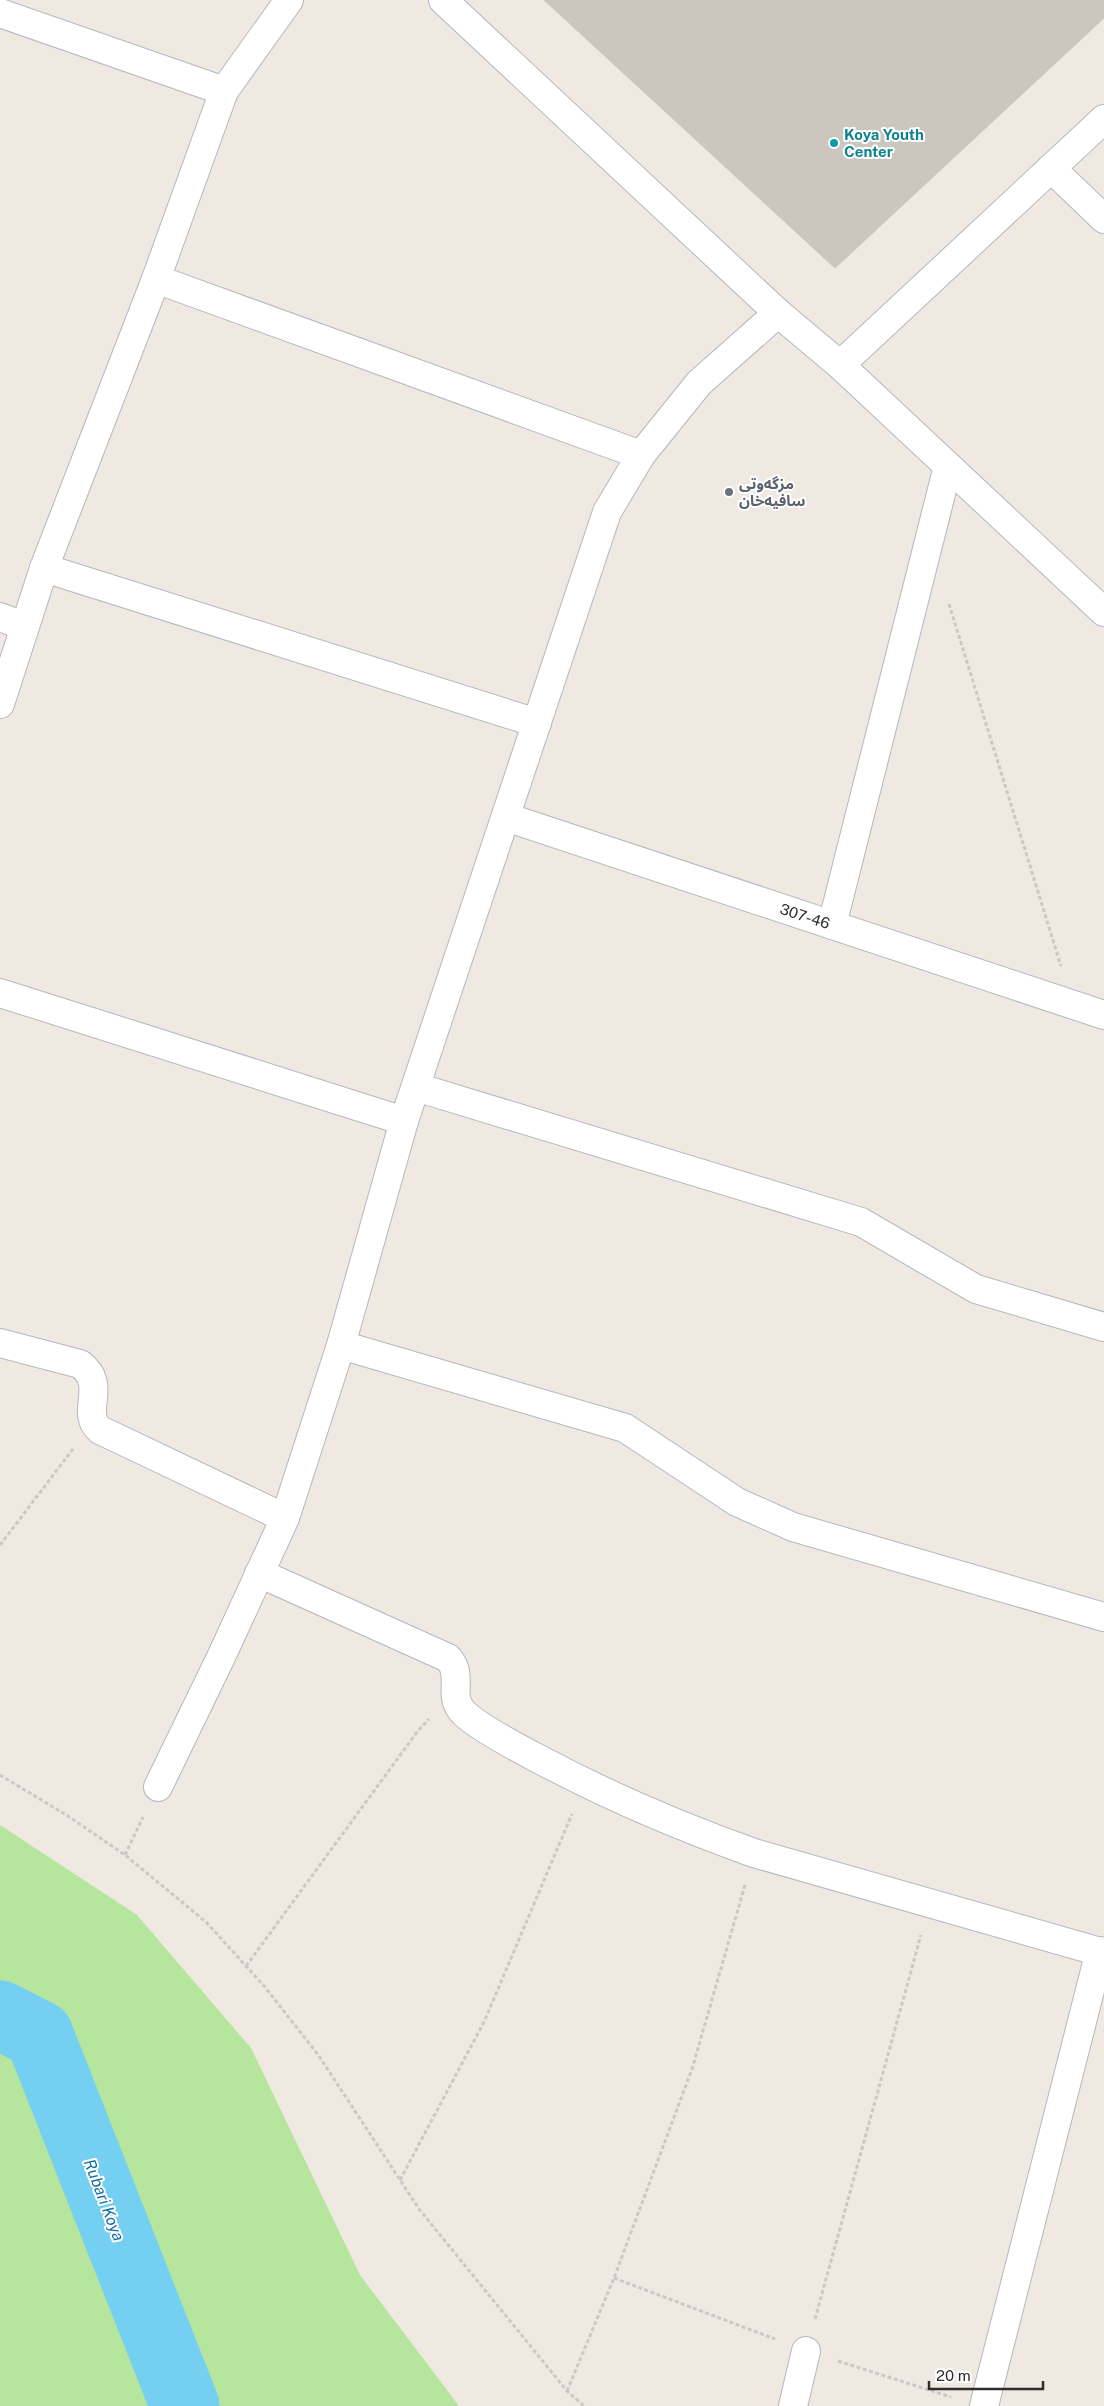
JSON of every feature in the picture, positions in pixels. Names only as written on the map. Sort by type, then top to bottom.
[{"type":"street","points":[[0,704],[12,621],[44,568],[156,279],[224,91],[289,0]]},
{"type":"street","points":[[443,0],[778,313],[840,366],[1104,612]]},
{"type":"street","points":[[0,13],[224,91]]},
{"type":"street","points":[[840,366],[1104,119]]},
{"type":"street","points":[[1050,168],[1104,219]]},
{"type":"street","points":[[156,279],[641,455]]},
{"type":"street","points":[[158,1787],[284,1518],[341,1345],[404,1121],[607,512],[641,455],[699,383],[778,313]]},
{"type":"street","points":[[832,925],[948,466]]},
{"type":"street","points":[[44,568],[537,723]]},
{"type":"street","name":"307-46","points":[[506,817],[1104,1015]]},
{"type":"street","points":[[0,993],[404,1121]]},
{"type":"street","points":[[416,1087],[861,1222],[976,1289],[1104,1327]]},
{"type":"street","points":[[0,1343],[80,1364],[87,1369],[95,1385],[92,1417],[100,1430],[284,1518]]},
{"type":"street","points":[[341,1345],[625,1428],[737,1502],[793,1527],[1104,1617]]},
{"type":"street","points":[[259,1573],[448,1658],[456,1669],[456,1700],[464,1714],[516,1746],[585,1784],[689,1830],[754,1852],[1102,1952],[972,2403]]},
{"type":"street","points":[[793,2406],[806,2351]]},
{"type":"path","points":[[947,596],[1073,1004]]},
{"type":"path","points":[[0,1545],[94,1423]]},
{"type":"path","points":[[246,1966],[417,1732],[441,1709],[456,1700]]},
{"type":"path","points":[[0,1775],[68,1816],[125,1854],[206,1922],[246,1966],[319,2056],[419,2209],[567,2391],[584,2406]]},
{"type":"path","points":[[400,2180],[484,2022],[585,1784]]},
{"type":"path","points":[[125,1854],[158,1787]]},
{"type":"path","points":[[567,2391],[614,2278],[692,2069],[754,1852]]},
{"type":"path","points":[[806,2351],[930,1903]]},
{"type":"path","points":[[614,2278],[806,2351],[972,2403]]},
{"type":"green space","points":[[0,1825],[137,1915],[251,2048],[360,2275],[459,2406],[0,2406]]},
{"type":"building","name":"Koya Youth Center","points":[[544,0],[1104,0],[1104,18],[835,268]]},
{"type":"waterway","name":"Rubari Koya","points":[[0,2015],[39,2035],[185,2406]]},
{"type":"place","name":"Koya Youth Center","points":[[834,143]]},
{"type":"place","name":"مزگه‌وتی سافیه‌خان","points":[[729,492]]}]
